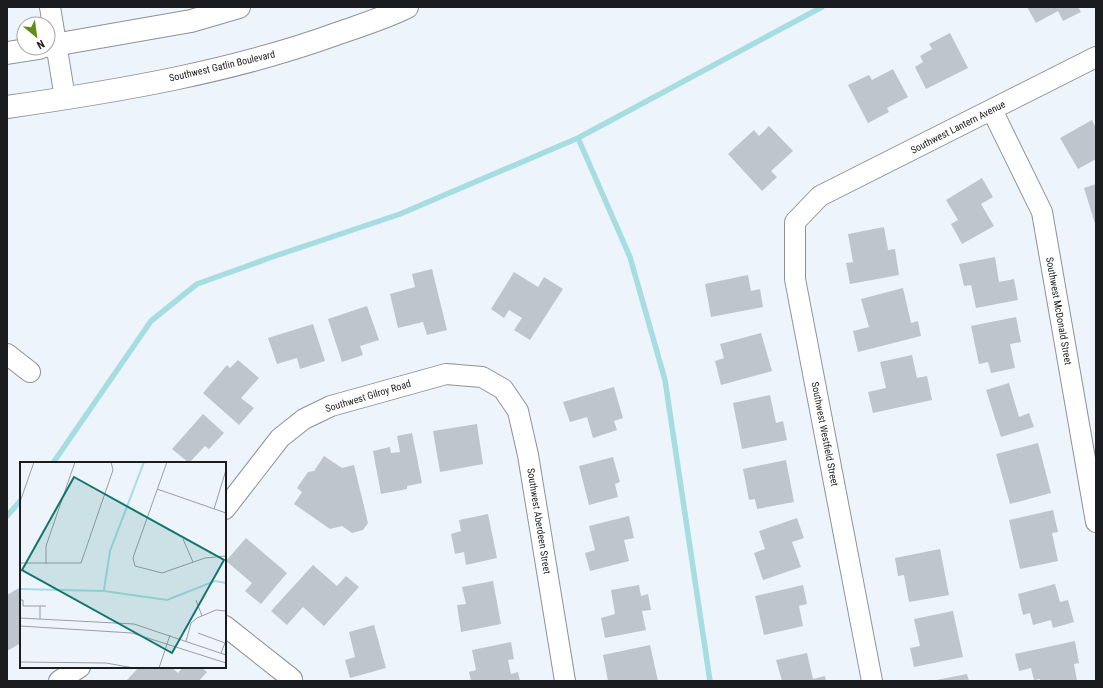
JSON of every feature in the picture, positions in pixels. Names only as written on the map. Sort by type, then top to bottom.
[{"type":"main road","points":[[56,45],[191,21],[239,7]]},
{"type":"main road","name":"Southwest Gatlin Boulevard","points":[[7,107],[202,73],[304,46],[393,14],[407,7]]},
{"type":"street","points":[[51,56],[65,98]]},
{"type":"street","name":"Southwest Lantern Avenue","points":[[820,196],[1096,57]]},
{"type":"street","name":"Southwest McDonald Street","points":[[992,110],[1042,212],[1096,522]]},
{"type":"street","name":"Southwest Westfield Street","points":[[820,196],[795,222],[795,279],[872,681]]},
{"type":"street","points":[[7,354],[30,372]]},
{"type":"street","name":"Southwest Gilroy Road","points":[[226,509],[280,438],[304,419],[331,406],[446,374],[482,377]]},
{"type":"street","name":"Southwest Aberdeen Street","points":[[482,377],[502,389],[518,411],[528,455],[565,681]]},
{"type":"street","points":[[226,627],[292,679]]},
{"type":"street","points":[[59,681],[78,668]]},
{"type":"building","points":[[1027,7],[1078,7],[1081,12],[1063,21],[1058,11],[1036,23]]},
{"type":"building","points":[[950,33],[968,68],[926,89],[915,67],[923,62],[920,56],[932,49],[929,44]]},
{"type":"building","points":[[893,69],[908,97],[887,108],[889,112],[868,123],[848,85],[869,75],[872,80]]},
{"type":"building","points":[[1092,120],[1096,128],[1096,159],[1078,169],[1060,138]]},
{"type":"building","points":[[769,126],[793,151],[771,171],[777,177],[762,191],[728,154],[754,130],[759,136]]},
{"type":"building","points":[[982,178],[993,197],[981,204],[994,226],[962,244],[951,224],[958,220],[946,200]]},
{"type":"building","points":[[1096,184],[1096,227],[1084,188]]},
{"type":"building","points":[[884,227],[888,250],[895,249],[899,275],[850,284],[846,263],[853,262],[848,234]]},
{"type":"building","points":[[995,257],[999,282],[1014,279],[1018,300],[976,308],[971,285],[964,286],[959,264]]},
{"type":"building","points":[[432,269],[447,330],[427,335],[423,322],[398,328],[390,294],[415,287],[412,274]]},
{"type":"building","points":[[514,272],[538,287],[544,277],[563,289],[530,340],[514,330],[522,318],[509,310],[504,318],[491,309]]},
{"type":"building","points":[[748,275],[751,291],[760,289],[763,307],[711,317],[705,284]]},
{"type":"building","points":[[903,288],[911,323],[918,321],[921,336],[858,352],[853,331],[869,327],[861,299]]},
{"type":"building","points":[[367,306],[379,340],[360,346],[363,355],[342,362],[328,319]]},
{"type":"building","points":[[1016,317],[1021,342],[1010,344],[1015,368],[991,373],[988,362],[979,364],[971,326]]},
{"type":"building","points":[[313,324],[325,361],[300,369],[297,358],[277,364],[268,338]]},
{"type":"building","points":[[761,333],[772,371],[721,385],[715,361],[724,358],[720,344]]},
{"type":"building","points":[[912,355],[917,378],[927,376],[932,400],[873,413],[868,392],[886,388],[880,362]]},
{"type":"building","points":[[238,360],[259,378],[241,398],[254,408],[239,425],[203,393],[227,365],[230,368]]},
{"type":"building","points":[[1009,383],[1019,417],[1029,413],[1034,427],[1001,437],[986,390]]},
{"type":"building","points":[[614,387],[623,418],[614,421],[617,430],[593,438],[587,417],[570,422],[563,402]]},
{"type":"building","points":[[770,395],[776,423],[783,421],[787,440],[742,449],[733,403]]},
{"type":"building","points":[[203,414],[224,433],[209,449],[205,446],[190,462],[188,462],[172,449]]},
{"type":"building","points":[[477,424],[483,464],[440,472],[433,431]]},
{"type":"building","points":[[412,433],[422,483],[407,486],[407,489],[381,494],[373,451],[390,447],[391,453],[400,452],[397,436]]},
{"type":"building","points":[[1038,443],[1051,493],[1010,504],[996,454]]},
{"type":"building","points":[[324,456],[342,468],[354,465],[368,523],[363,530],[352,533],[342,526],[330,529],[294,504],[302,492],[297,488],[308,472],[314,471]]},
{"type":"building","points":[[613,457],[620,482],[615,484],[618,497],[589,505],[579,466]]},
{"type":"building","points":[[786,460],[794,502],[757,509],[755,499],[749,500],[743,469]]},
{"type":"building","points":[[1053,510],[1058,532],[1052,533],[1058,561],[1020,569],[1009,520]]},
{"type":"building","points":[[488,514],[497,558],[466,565],[464,552],[455,554],[451,534],[461,531],[459,520]]},
{"type":"building","points":[[629,516],[634,538],[624,540],[629,561],[590,571],[585,553],[595,550],[589,526]]},
{"type":"building","points":[[797,518],[804,538],[792,542],[801,567],[763,580],[754,553],[765,549],[759,531]]},
{"type":"building","points":[[246,538],[287,573],[261,604],[245,591],[252,583],[226,561]]},
{"type":"building","points":[[940,549],[949,595],[909,602],[904,575],[898,576],[895,558]]},
{"type":"building","points":[[313,565],[337,586],[346,576],[359,587],[324,626],[303,607],[287,625],[271,611]]},
{"type":"building","points":[[493,581],[501,624],[461,632],[457,605],[466,604],[462,587]]},
{"type":"building","points":[[1055,584],[1060,602],[1068,600],[1074,622],[1053,628],[1051,620],[1033,625],[1030,613],[1023,615],[1018,594]]},
{"type":"building","points":[[639,585],[641,596],[648,594],[651,610],[642,611],[646,630],[605,638],[601,618],[615,614],[611,590]]},
{"type":"building","points":[[803,585],[807,604],[799,606],[803,626],[764,635],[755,596]]},
{"type":"building","points":[[19,588],[20,590],[20,644],[7,651],[7,595]]},
{"type":"building","points":[[953,611],[963,657],[914,667],[910,648],[920,646],[914,619]]},
{"type":"building","points":[[374,625],[386,668],[350,678],[345,660],[355,657],[349,632]]},
{"type":"building","points":[[1075,641],[1079,663],[1074,664],[1077,681],[1034,680],[1031,668],[1019,671],[1015,654]]},
{"type":"building","points":[[511,642],[514,659],[508,660],[511,674],[518,672],[520,681],[471,681],[469,672],[476,670],[472,650]]},
{"type":"building","points":[[650,645],[658,681],[608,681],[603,655]]},
{"type":"building","points":[[807,653],[813,679],[825,676],[826,681],[782,681],[776,660]]},
{"type":"building","points":[[138,668],[172,668],[178,673],[182,668],[202,668],[207,672],[199,681],[126,681]]},
{"type":"building","points":[[967,674],[969,681],[936,681],[936,680]]},
{"type":"waterway","points":[[54,462],[151,321],[197,284],[400,214],[578,138],[822,7]]},
{"type":"waterway","points":[[578,138],[630,257],[665,380],[710,681]]},
{"type":"waterway","points":[[7,516],[20,501]]}]
